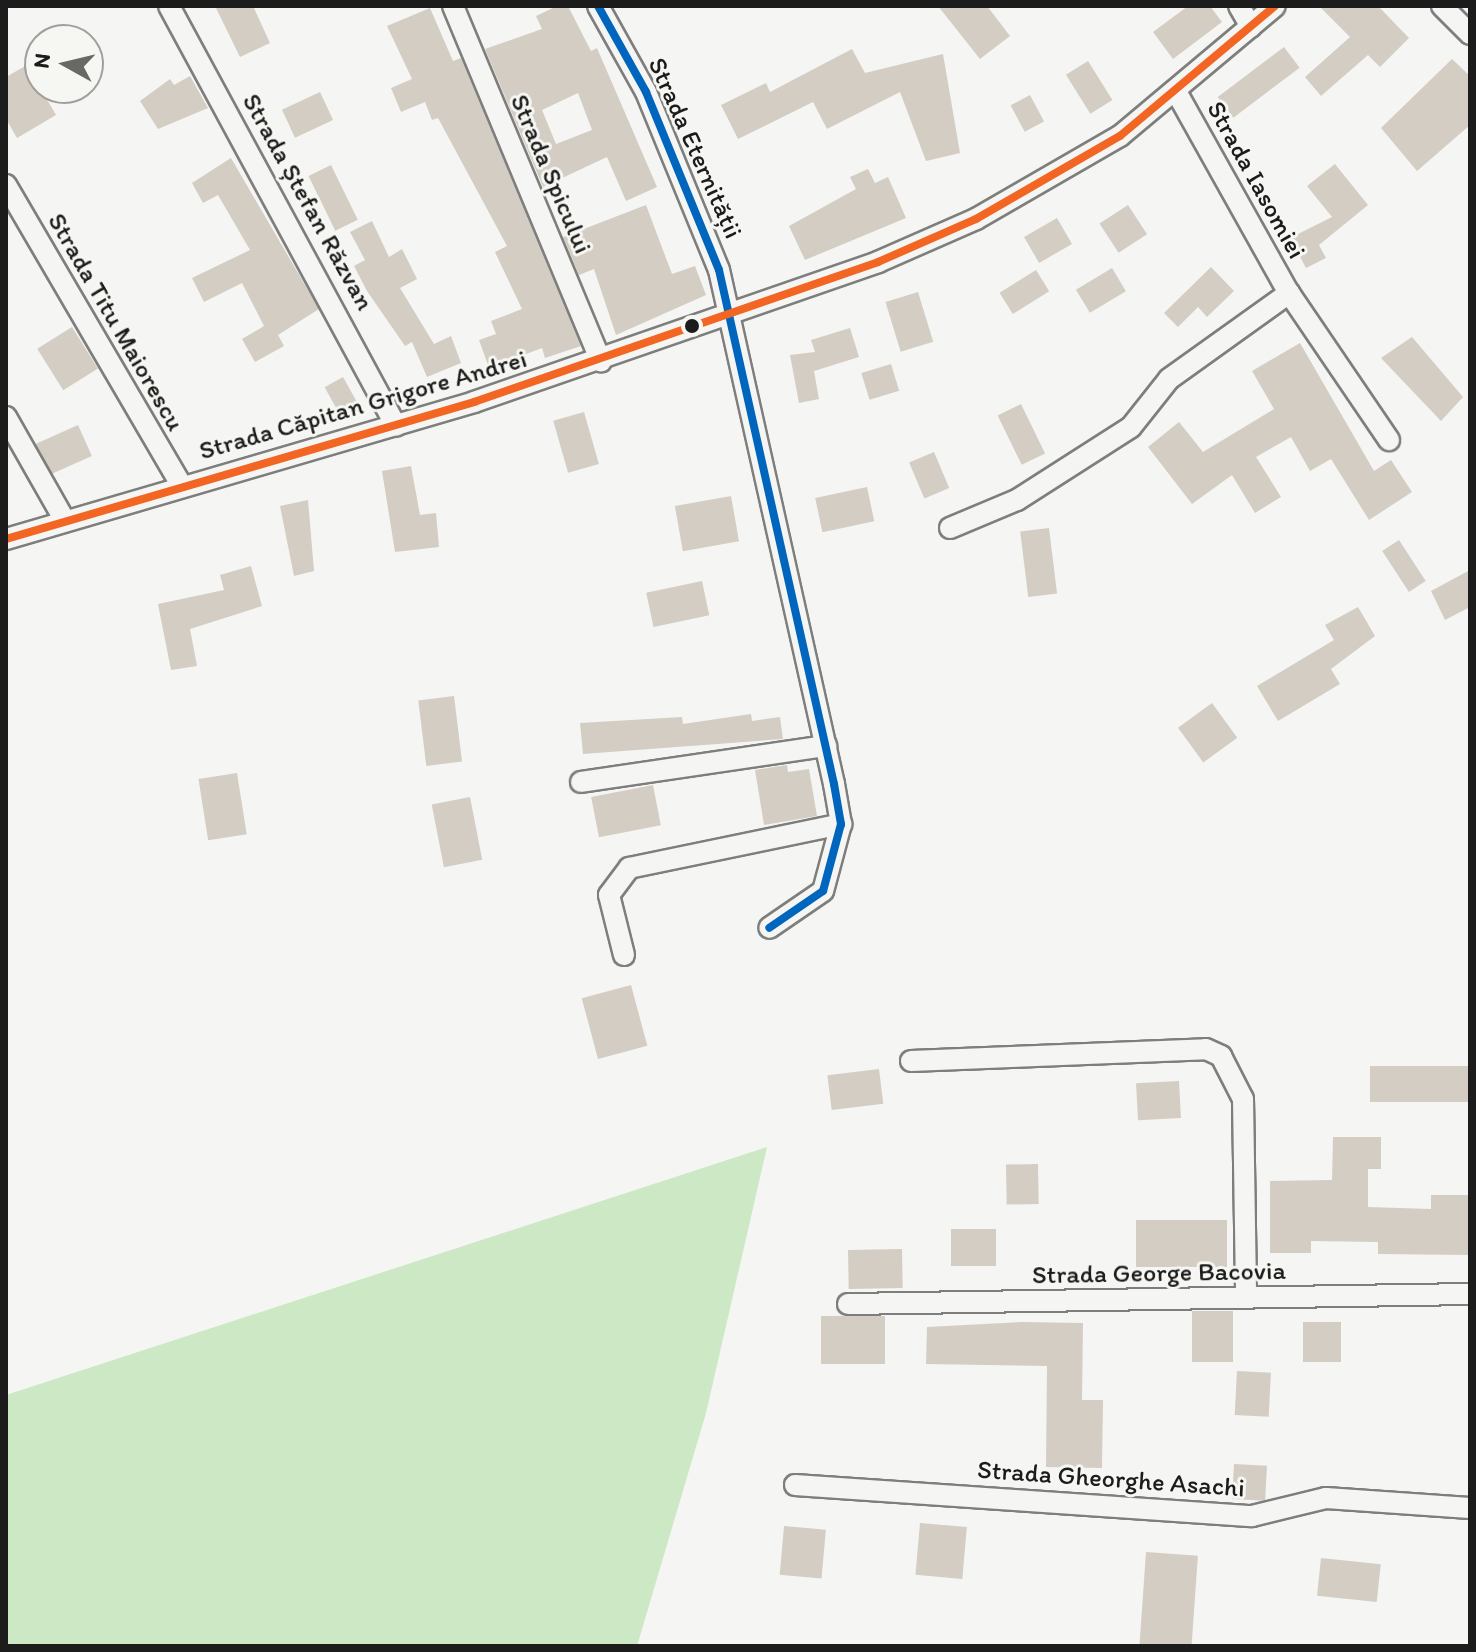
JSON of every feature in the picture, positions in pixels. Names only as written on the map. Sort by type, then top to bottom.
[{"type":"street","name":"Strada Ștefan Răzvan","points":[[169,6],[396,425]]},
{"type":"street","name":"Strada Spicului","points":[[453,6],[601,361]]},
{"type":"street","name":"Strada Eternității","points":[[598,6],[646,92],[732,317]]},
{"type":"street","points":[[1239,6],[1251,27]]},
{"type":"street","name":"Strada Căpitan Grigore Andrei","points":[[6,539],[181,485],[396,425],[601,361],[732,317],[976,219],[1055,177],[1177,93],[1275,6]]},
{"type":"street","points":[[1442,6],[1470,34]]},
{"type":"street","name":"Strada Iasomiei","points":[[1177,93],[1289,293],[1389,440]]},
{"type":"street","name":"Strada Titu Maiorescu","points":[[6,185],[181,485]]},
{"type":"street","name":"Strada Iasomiei","points":[[950,528],[1017,500],[1131,427],[1169,379],[1289,293]]},
{"type":"street","points":[[732,317],[841,824],[823,891],[769,928]]},
{"type":"street","points":[[6,417],[65,521]]},
{"type":"street","points":[[581,782],[826,746]]},
{"type":"street","points":[[624,955],[609,895],[629,868],[841,824]]},
{"type":"street","points":[[911,1061],[1206,1049],[1221,1056],[1243,1099],[1246,1298]]},
{"type":"street","name":"Strada George Bacovia","points":[[848,1304],[1470,1294]]},
{"type":"street","name":"Strada Gheorghe Asachi","points":[[795,1485],[1252,1516],[1326,1498],[1470,1508]]},
{"type":"green space","points":[[767,1147],[706,1413],[637,1646],[6,1646],[6,1395]]},
{"type":"building","points":[[215,6],[253,6],[270,43],[240,57]]},
{"type":"building","points":[[557,6],[568,6],[591,51],[597,48],[657,187],[626,201],[607,157],[543,187],[485,49],[542,29],[536,16]],"holes":[[[578,93],[592,130],[556,144],[542,110]]]},
{"type":"building","points":[[938,6],[987,6],[1010,36],[980,59]]},
{"type":"building","points":[[1188,6],[1210,6],[1222,22],[1173,59],[1153,32]]},
{"type":"building","points":[[1319,6],[1378,6],[1409,38],[1380,67],[1368,55],[1321,96],[1305,77],[1350,37]]},
{"type":"building","points":[[430,8],[453,61],[461,58],[581,346],[545,358],[542,348],[489,368],[479,340],[496,334],[491,321],[522,309],[495,252],[507,246],[438,118],[432,120],[425,102],[401,112],[391,88],[412,79],[387,26]]},
{"type":"building","points":[[1284,47],[1300,68],[1233,118],[1218,97]]},
{"type":"building","points":[[852,49],[865,73],[943,54],[960,153],[926,161],[900,92],[827,129],[813,102],[738,139],[721,105],[766,83],[770,92]]},
{"type":"building","points":[[1452,59],[1470,76],[1470,125],[1417,171],[1381,128]]},
{"type":"building","points":[[1088,61],[1112,100],[1090,114],[1066,75]]},
{"type":"building","points":[[24,67],[24,104],[50,104],[56,115],[17,138],[6,119],[6,77]]},
{"type":"building","points":[[190,76],[208,108],[158,129],[140,101],[170,79],[174,85]]},
{"type":"building","points":[[320,92],[333,120],[295,138],[282,110]]},
{"type":"building","points":[[1030,95],[1044,121],[1025,132],[1011,105]]},
{"type":"building","points":[[231,158],[319,309],[278,335],[284,346],[255,362],[242,339],[264,326],[242,283],[204,302],[192,278],[250,250],[218,195],[203,203],[192,183]]},
{"type":"building","points":[[1335,164],[1368,205],[1319,245],[1326,258],[1306,268],[1290,238],[1332,217],[1307,186]]},
{"type":"building","points":[[331,165],[358,220],[335,231],[309,176]]},
{"type":"building","points":[[868,169],[875,183],[888,177],[906,218],[805,260],[789,226],[856,189],[850,177]]},
{"type":"building","points":[[646,205],[672,274],[695,266],[706,295],[616,335],[594,269],[579,275],[563,237]]},
{"type":"building","points":[[1128,205],[1147,234],[1119,253],[1099,224]]},
{"type":"building","points":[[1057,218],[1072,244],[1039,263],[1024,237]]},
{"type":"building","points":[[372,221],[389,257],[402,249],[417,279],[400,288],[434,344],[451,336],[461,363],[427,377],[412,342],[405,346],[367,291],[354,266],[365,260],[350,232]]},
{"type":"building","points":[[1211,267],[1234,291],[1207,317],[1198,307],[1178,327],[1164,313]]},
{"type":"building","points":[[1112,268],[1126,291],[1090,313],[1076,290]]},
{"type":"building","points":[[1036,270],[1049,291],[1013,314],[1000,293]]},
{"type":"building","points":[[918,292],[933,342],[901,352],[885,302]]},
{"type":"building","points":[[72,327],[98,369],[63,390],[37,349]]},
{"type":"building","points":[[850,328],[859,357],[814,371],[819,399],[799,403],[790,355],[815,352],[811,340]]},
{"type":"building","points":[[1412,337],[1463,397],[1441,421],[1381,358]]},
{"type":"building","points":[[1300,343],[1374,471],[1391,460],[1412,492],[1369,520],[1331,459],[1310,471],[1291,437],[1256,457],[1281,497],[1255,513],[1232,475],[1192,504],[1148,447],[1179,422],[1203,452],[1274,409],[1252,371]]},
{"type":"building","points":[[891,364],[899,391],[870,400],[861,373]]},
{"type":"building","points":[[343,377],[358,404],[340,414],[325,387]]},
{"type":"building","points":[[1021,404],[1045,453],[1022,465],[998,415]]},
{"type":"building","points":[[584,412],[599,464],[568,473],[553,421]]},
{"type":"building","points":[[78,425],[92,456],[50,475],[36,444]]},
{"type":"building","points":[[934,452],[949,488],[924,498],[909,463]]},
{"type":"building","points":[[411,466],[420,515],[436,513],[439,547],[395,552],[382,471]]},
{"type":"building","points":[[867,487],[874,521],[822,532],[815,498]]},
{"type":"building","points":[[731,496],[739,541],[683,551],[675,506]]},
{"type":"building","points":[[308,500],[314,571],[294,576],[280,506]]},
{"type":"building","points":[[1049,528],[1057,594],[1028,597],[1020,532]]},
{"type":"building","points":[[1399,540],[1426,581],[1409,592],[1382,551]]},
{"type":"building","points":[[251,566],[262,606],[190,629],[197,666],[171,670],[158,604],[224,590],[220,575]]},
{"type":"building","points":[[1470,570],[1470,607],[1445,620],[1431,591]]},
{"type":"building","points":[[702,581],[709,615],[654,627],[646,593]]},
{"type":"building","points":[[1358,607],[1375,636],[1331,669],[1340,684],[1278,721],[1257,686],[1334,640],[1325,625]]},
{"type":"building","points":[[454,696],[462,762],[426,766],[418,700]]},
{"type":"building","points":[[1212,703],[1237,738],[1203,762],[1178,728]]},
{"type":"building","points":[[751,714],[752,721],[780,717],[783,739],[583,754],[580,723],[682,717],[683,724]]},
{"type":"building","points":[[787,765],[788,772],[809,769],[817,816],[764,825],[755,770]]},
{"type":"building","points":[[237,773],[247,834],[208,840],[198,779]]},
{"type":"building","points":[[653,785],[661,825],[599,837],[591,797]]},
{"type":"building","points":[[470,797],[482,860],[444,867],[432,804]]},
{"type":"building","points":[[631,985],[647,1046],[598,1059],[582,998]]},
{"type":"building","points":[[1370,1066],[1470,1066],[1470,1102],[1370,1102]]},
{"type":"building","points":[[879,1069],[883,1104],[832,1110],[827,1075]]},
{"type":"building","points":[[1179,1081],[1181,1118],[1138,1120],[1136,1083]]},
{"type":"building","points":[[1333,1137],[1381,1137],[1381,1169],[1368,1169],[1368,1207],[1431,1209],[1431,1195],[1470,1195],[1470,1255],[1378,1254],[1378,1242],[1311,1241],[1311,1253],[1270,1253],[1270,1181],[1332,1180]]},
{"type":"building","points":[[1038,1164],[1039,1204],[1007,1205],[1006,1165]]},
{"type":"building","points":[[1136,1220],[1227,1220],[1227,1267],[1136,1267]]},
{"type":"building","points":[[951,1229],[996,1229],[996,1266],[951,1266]]},
{"type":"building","points":[[902,1249],[903,1288],[849,1289],[848,1250]]},
{"type":"building","points":[[1192,1311],[1233,1311],[1233,1362],[1192,1362]]},
{"type":"building","points":[[821,1316],[885,1316],[885,1364],[821,1364]]},
{"type":"building","points":[[1021,1322],[1083,1323],[1082,1400],[1103,1400],[1102,1468],[1046,1467],[1047,1366],[926,1364],[927,1327]]},
{"type":"building","points":[[1303,1322],[1341,1322],[1341,1362],[1303,1362]]},
{"type":"building","points":[[1237,1371],[1271,1373],[1269,1417],[1235,1415]]},
{"type":"building","points":[[1234,1464],[1267,1466],[1265,1501],[1232,1499]]},
{"type":"building","points":[[920,1523],[967,1527],[962,1579],[915,1575]]},
{"type":"building","points":[[784,1526],[826,1530],[822,1578],[780,1575]]},
{"type":"building","points":[[1146,1552],[1198,1556],[1192,1646],[1139,1646]]},
{"type":"building","points":[[1321,1558],[1381,1564],[1377,1602],[1317,1596]]},
{"type":"transit line","points":[[598,6],[646,92],[719,270],[834,784],[841,824],[823,891],[769,928]]},
{"type":"transit line","points":[[6,539],[474,402],[878,262],[976,219],[1120,136],[1275,6]]}]
